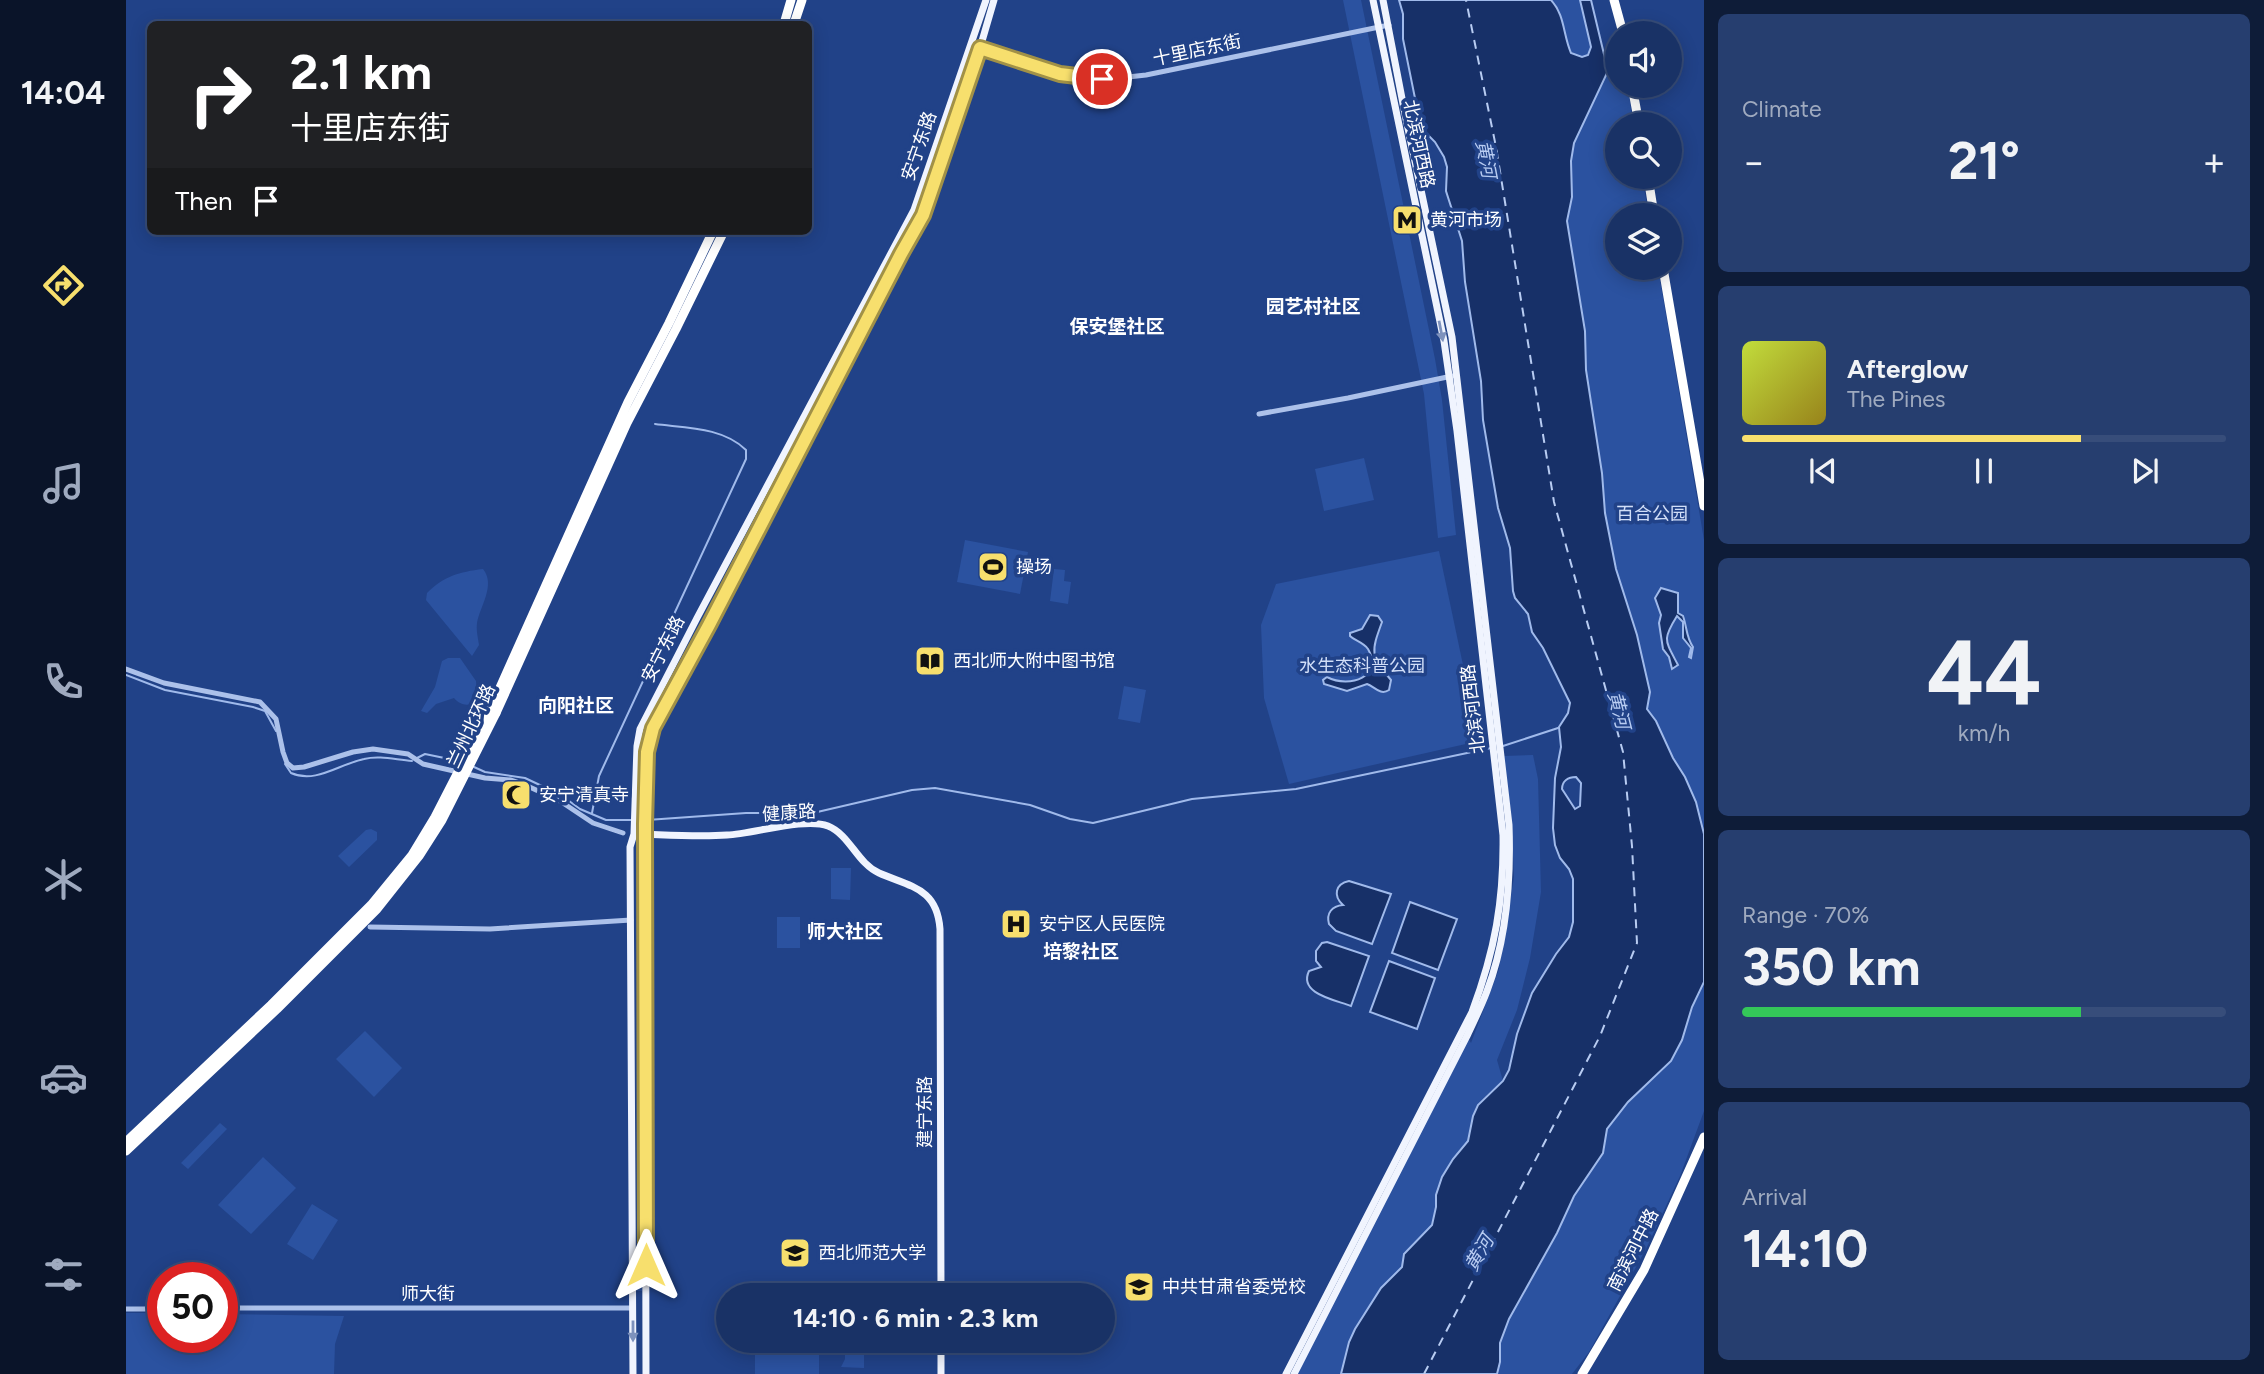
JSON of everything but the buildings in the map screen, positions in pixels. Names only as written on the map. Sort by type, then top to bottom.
[{"type":"highway","points":[[785,21],[791,0]]},
{"type":"highway","points":[[795,21],[802,0]]},
{"type":"highway","points":[[1614,0],[1620,21]]},
{"type":"highway","points":[[1620,0],[1626,21]]},
{"type":"highway","name":"兰州北环路","points":[[673,326],[711,235]]},
{"type":"highway","name":"兰州北环路","points":[[126,1151],[277,1009],[377,909],[419,856],[442,820],[493,712],[642,383],[722,235]]},
{"type":"highway","points":[[1665,280],[1704,506]]},
{"type":"highway","points":[[1671,280],[1704,472]]},
{"type":"highway","name":"兰州北环路","points":[[126,1142],[371,905],[412,855],[493,712]]},
{"type":"highway","name":"南滨河中路","points":[[1582,1374],[1644,1270],[1704,1137]]},
{"type":"highway","name":"南滨河中路","points":[[1588,1374],[1649,1273],[1704,1151]]},
{"type":"main road","name":"安宁东路","points":[[633,1374],[630,847],[634,834],[640,729],[914,210],[986,0]]},
{"type":"main road","name":"安宁东路","points":[[646,1374],[645,824],[647,752],[653,728],[923,215],[994,0]]},
{"type":"main road","name":"北滨河西路","points":[[1373,0],[1444,341],[1496,743]]},
{"type":"main road","name":"北滨河西路","points":[[1286,1374],[1472,1012],[1497,930],[1503,877],[1497,753],[1452,337],[1383,0]]},
{"type":"main road","points":[[1448,377],[1459,394]]},
{"type":"main road","name":"北滨河西路","points":[[1294,1374],[1467,1036],[1487,991],[1498,957],[1508,903],[1511,866],[1509,825],[1497,753]]},
{"type":"main road","name":"健康路","points":[[634,834],[729,835],[793,825],[828,826],[845,839],[865,863],[877,872],[905,882],[932,900],[939,915],[940,929]]},
{"type":"main road","name":"建宁东路","points":[[940,929],[941,1283]]},
{"type":"main road","points":[[941,1353],[941,1374]]},
{"type":"street","name":"十里店东街","points":[[971,44],[1060,74],[1087,78],[1118,78],[1146,75],[1389,25]]},
{"type":"street","points":[[1259,414],[1457,375]]},
{"type":"street","points":[[126,669],[164,683],[260,702],[276,719],[283,752],[287,763],[293,768],[373,749],[408,754],[415,760],[485,778],[523,784],[560,801],[593,823],[623,833]]},
{"type":"street","points":[[370,927],[490,929],[631,920]]},
{"type":"street","name":"师大街","points":[[238,1308],[633,1308]]},
{"type":"street","points":[[126,1309],[147,1309]]},
{"type":"green space","points":[[1343,0],[1361,0],[1435,359],[1456,535],[1438,538],[1424,394]]},
{"type":"green space","points":[[1551,0],[1580,0],[1591,47],[1588,55],[1578,57],[1572,52],[1559,14]]},
{"type":"green space","name":"百合公园","points":[[1605,77],[1605,98],[1630,98],[1631,112],[1605,112],[1605,189],[1644,189],[1647,203],[1605,203],[1605,280],[1660,280],[1704,540],[1704,834],[1696,802],[1685,777],[1647,709],[1650,692],[1637,635],[1616,569],[1605,513],[1602,473],[1586,370],[1585,331],[1567,221],[1572,197],[1571,161],[1574,143]]},
{"type":"green space","points":[[1364,458],[1374,500],[1324,511],[1315,469]]},
{"type":"green space","name":"操场","points":[[965,540],[1028,552],[1020,594],[957,582]]},
{"type":"green space","name":"水生态科普公园","points":[[1439,551],[1479,741],[1289,784],[1264,698],[1261,625],[1276,584]]},
{"type":"green space","points":[[483,569],[487,575],[488,589],[477,623],[479,645],[472,656],[426,600],[427,593],[446,579],[459,573]]},
{"type":"green space","points":[[1054,569],[1065,570],[1064,581],[1071,582],[1068,604],[1050,601]]},
{"type":"green space","points":[[460,658],[476,681],[477,702],[459,703],[454,698],[436,704],[427,713],[421,711],[435,687],[442,661]]},
{"type":"green space","points":[[1124,686],[1146,690],[1140,723],[1118,719]]},
{"type":"green space","points":[[1533,755],[1538,779],[1541,892],[1530,958],[1517,1010],[1497,1060],[1503,1081],[1482,1099],[1476,1108],[1468,1141],[1439,1186],[1432,1223],[1406,1254],[1402,1267],[1381,1288],[1355,1329],[1341,1374],[1294,1374],[1467,1036],[1471,1043],[1499,969],[1514,877],[1511,814],[1504,756]]},
{"type":"green space","points":[[366,830],[377,832],[377,840],[349,867],[338,856]]},
{"type":"green space","points":[[831,868],[851,868],[850,900],[831,899]]},
{"type":"green space","points":[[777,917],[800,917],[800,948],[777,948]]},
{"type":"green space","points":[[637,923],[641,923],[641,1044],[637,1044]]},
{"type":"green space","points":[[1704,982],[1704,1111],[1680,1176],[1646,1249],[1589,1352],[1572,1374],[1497,1374],[1500,1343],[1509,1319],[1557,1233],[1574,1196],[1603,1153],[1607,1129],[1628,1102],[1663,1070],[1686,1028]]},
{"type":"green space","points":[[365,1031],[402,1068],[374,1097],[336,1059]]},
{"type":"green space","points":[[637,1118],[642,1118],[642,1291],[637,1291]]},
{"type":"green space","points":[[220,1123],[227,1129],[188,1169],[181,1163]]},
{"type":"green space","points":[[263,1157],[296,1188],[251,1234],[218,1205]]},
{"type":"green space","points":[[312,1204],[338,1220],[313,1260],[287,1244]]},
{"type":"green space","points":[[126,1313],[147,1313],[147,1353],[238,1353],[238,1314],[344,1316],[335,1344],[334,1374],[126,1374]]},
{"type":"green space","points":[[755,1353],[819,1353],[819,1374],[755,1374]]},
{"type":"green space","points":[[845,1353],[864,1353],[864,1368],[841,1367]]},
{"type":"water","name":"黄河","points":[[1399,0],[1551,0],[1559,12],[1571,53],[1582,57],[1588,55],[1591,47],[1580,0],[1591,0],[1605,58],[1605,77],[1574,143],[1571,161],[1572,197],[1567,221],[1585,331],[1586,370],[1602,473],[1605,513],[1616,569],[1637,635],[1650,692],[1647,709],[1685,777],[1696,802],[1704,834],[1704,982],[1692,1007],[1682,1040],[1671,1061],[1628,1102],[1607,1129],[1603,1153],[1574,1196],[1557,1233],[1509,1319],[1500,1343],[1497,1374],[1341,1374],[1355,1329],[1381,1288],[1402,1267],[1404,1254],[1432,1225],[1436,1195],[1442,1177],[1468,1141],[1478,1105],[1503,1081],[1509,1070],[1517,1034],[1532,993],[1569,937],[1573,922],[1573,879],[1560,858],[1553,828],[1555,778],[1561,747],[1559,727],[1568,713],[1570,703],[1543,648],[1532,632],[1528,614],[1515,598],[1513,591],[1510,548],[1498,508],[1483,420],[1481,381],[1465,282],[1462,241],[1446,191],[1447,167],[1444,157],[1426,133],[1419,118],[1403,39],[1403,14]],"holes":[[[1573,777],[1581,783],[1580,806],[1575,809],[1562,789],[1566,780]]]},
{"type":"water","points":[[1661,588],[1678,593],[1678,613],[1683,616],[1693,647],[1691,658],[1691,648],[1683,638],[1683,622],[1677,616],[1667,635],[1668,645],[1678,665],[1672,669],[1669,657],[1663,649],[1659,623],[1661,615],[1655,598]]},
{"type":"water","points":[[1370,615],[1378,616],[1382,622],[1374,653],[1379,665],[1391,680],[1389,690],[1380,691],[1367,684],[1347,691],[1324,684],[1323,680],[1327,677],[1354,681],[1368,673],[1372,658],[1368,649],[1350,636],[1350,633],[1362,629]]},
{"type":"water","points":[[1349,881],[1391,894],[1372,944],[1336,931],[1329,924],[1331,911],[1343,905],[1338,898],[1338,888]]},
{"type":"water","points":[[1410,902],[1457,919],[1438,970],[1392,953]]},
{"type":"water","points":[[1327,942],[1369,956],[1351,1006],[1320,995],[1309,985],[1309,971],[1321,967],[1316,961],[1316,951],[1322,943]]},
{"type":"water","points":[[1389,961],[1435,978],[1417,1029],[1370,1012]]},
{"type":"waterway","points":[[592,813],[599,776],[746,459],[746,450],[726,437],[703,430],[655,424]]},
{"type":"waterway","points":[[126,675],[165,690],[265,711],[276,731]]},
{"type":"waterway","points":[[1503,746],[1558,728]]},
{"type":"waterway","points":[[647,820],[746,813],[813,813],[912,790],[935,788],[1030,805],[1070,819],[1093,823],[1192,799],[1296,789],[1491,748]]},
{"type":"waterway","points":[[417,758],[425,754],[459,761]]},
{"type":"waterway","points":[[285,764],[291,773],[309,776],[370,758],[412,761]]},
{"type":"waterway","points":[[474,767],[485,772],[525,778],[561,795],[580,809],[606,820],[631,820]]},
{"type":"ferry route","points":[[1424,1374],[1600,1036],[1637,943],[1632,846],[1623,752],[1554,502],[1496,147],[1466,0]]},
{"type":"place","name":"黄河市场","points":[[1407,220]]},
{"type":"place","name":"操场","points":[[993,567]]},
{"type":"place","name":"西北师大附中图书馆","points":[[930,661]]},
{"type":"place","name":"安宁清真寺","points":[[516,795]]},
{"type":"place","name":"安宁区人民医院","points":[[1016,924]]},
{"type":"place","name":"西北师范大学","points":[[795,1253]]},
{"type":"place","name":"中共甘肃省委党校","points":[[1139,1287]]},
{"type":"district","name":"园艺村社区","points":[[1313,306]]},
{"type":"district","name":"保安堡社区","points":[[1117,326]]},
{"type":"district","name":"向阳社区","points":[[576,705]]},
{"type":"district","name":"师大社区","points":[[845,931]]},
{"type":"district","name":"培黎社区","points":[[1081,951]]},
{"type":"route","points":[[646,1265],[645,824],[647,752],[653,728],[923,215],[980,48],[1060,74],[1102,79]]}]
